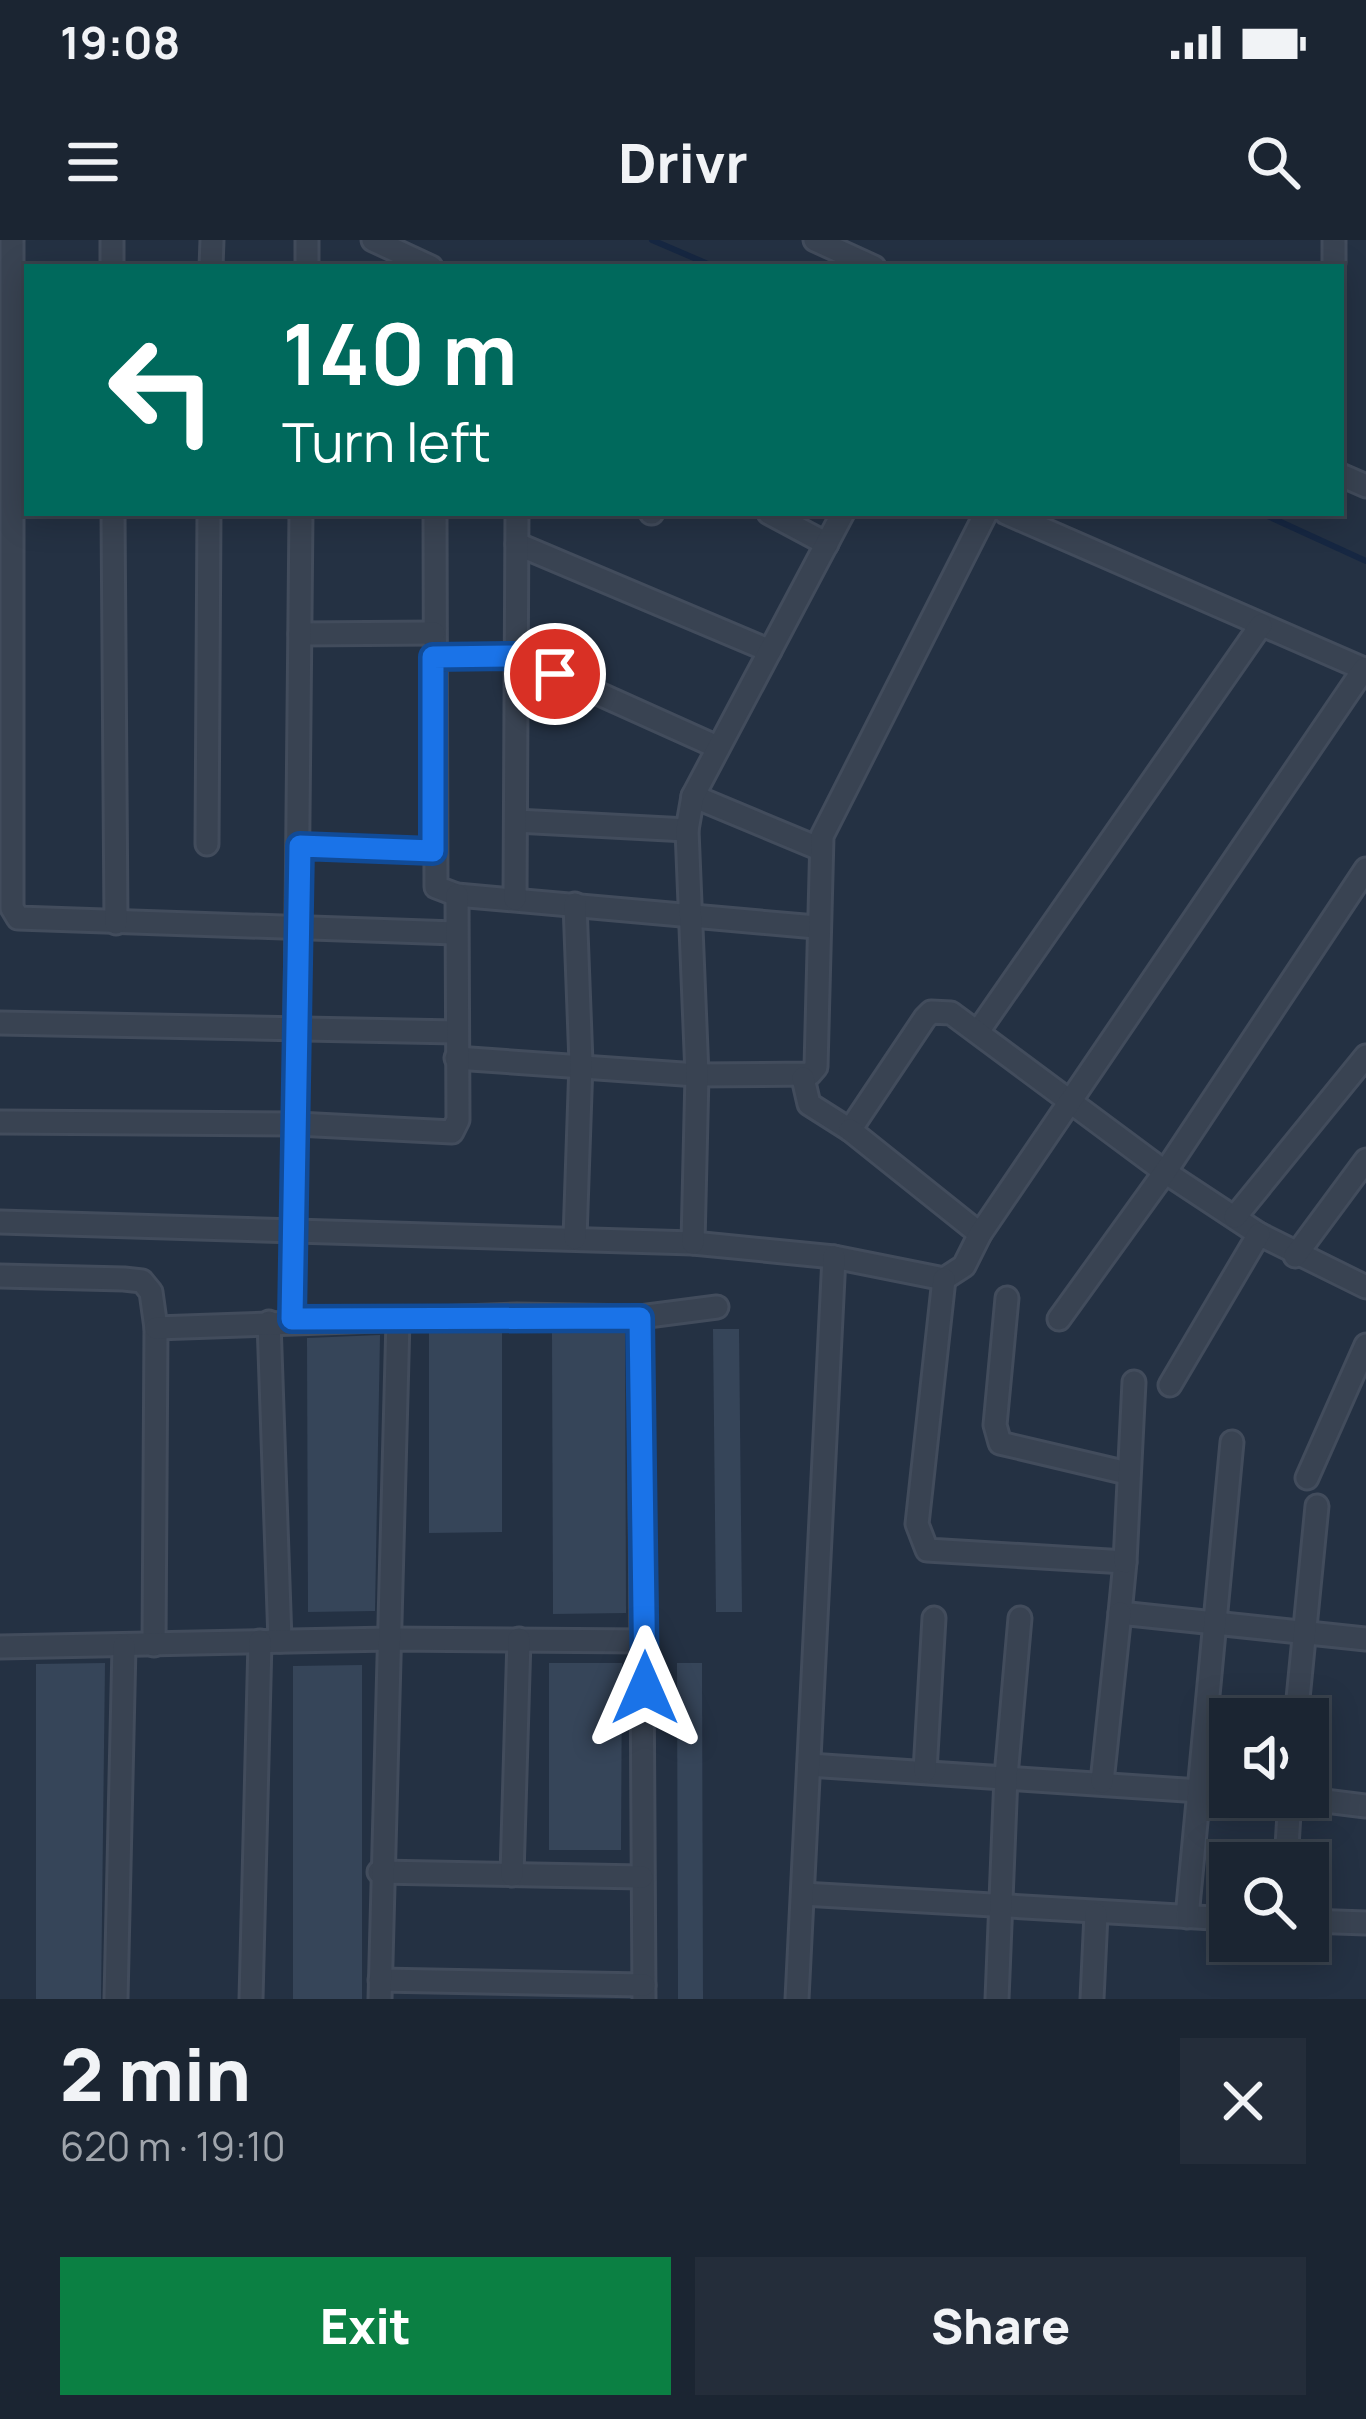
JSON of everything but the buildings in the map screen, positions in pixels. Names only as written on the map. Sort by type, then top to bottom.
[{"type":"street","points":[[12,240],[12,908],[28,922],[455,933]]},
{"type":"street","points":[[373,240],[425,264]]},
{"type":"street","points":[[815,240],[867,264]]},
{"type":"street","points":[[113,516],[116,923]]},
{"type":"street","points":[[207,844],[209,516]]},
{"type":"street","points":[[251,1999],[281,1321],[296,1227],[301,516]]},
{"type":"street","points":[[435,516],[436,886],[457,895],[816,928]]},
{"type":"street","points":[[515,899],[517,516]]},
{"type":"street","points":[[775,516],[827,544]]},
{"type":"street","points":[[693,1243],[697,1075],[687,830],[693,796],[715,746],[841,516]]},
{"type":"street","points":[[456,1058],[803,1078],[816,1067],[820,849],[830,811],[984,516]]},
{"type":"street","points":[[0,1222],[296,1227],[693,1243],[834,1257],[944,1279],[964,1266],[980,1234],[1365,670],[1013,516]]},
{"type":"street","points":[[517,544],[770,651]]},
{"type":"street","points":[[979,1030],[1261,625]]},
{"type":"street","points":[[300,634],[434,633]]},
{"type":"street","points":[[433,657],[515,656],[715,746]]},
{"type":"street","points":[[693,796],[820,849]]},
{"type":"street","points":[[516,821],[687,830]]},
{"type":"street","points":[[300,846],[433,851]]},
{"type":"street","points":[[1059,1319],[1165,1172],[1366,869]]},
{"type":"street","points":[[0,1122],[297,1124],[452,1132],[458,1120],[457,895]]},
{"type":"street","points":[[574,1238],[581,1064],[575,904]]},
{"type":"street","points":[[850,1130],[931,1012],[951,1012],[1165,1172],[1258,1234],[1366,1287]]},
{"type":"street","points":[[0,1022],[456,1032]]},
{"type":"street","points":[[1235,1217],[1366,1056]]},
{"type":"street","points":[[803,1078],[809,1104],[850,1130],[980,1234]]},
{"type":"street","points":[[1295,1256],[1366,1160]]},
{"type":"street","points":[[1170,1384],[1258,1234]]},
{"type":"street","points":[[797,1999],[834,1257]]},
{"type":"street","points":[[0,1276],[142,1281],[151,1292],[156,1328],[154,1645]]},
{"type":"street","points":[[944,1279],[919,1500],[921,1541],[927,1550],[943,1554],[1125,1562]]},
{"type":"street","points":[[1007,1298],[995,1425],[1000,1443],[1127,1473]]},
{"type":"street","points":[[156,1328],[281,1321],[640,1318],[717,1307]]},
{"type":"street","points":[[398,1319],[379,1872],[380,1989],[644,1992],[640,1318]]},
{"type":"street","points":[[1307,1478],[1366,1345]]},
{"type":"street","points":[[1102,1782],[1125,1562],[1135,1382]]},
{"type":"street","points":[[1187,1917],[1195,1791],[1232,1442]]},
{"type":"street","points":[[1297,1698],[1317,1506]]},
{"type":"street","points":[[1120,1613],[1366,1639]]},
{"type":"street","points":[[925,1771],[934,1618]]},
{"type":"street","points":[[998,1999],[1006,1776],[1019,1618]]},
{"type":"street","points":[[0,1647],[388,1639],[645,1641]]},
{"type":"street","points":[[512,1874],[519,1639]]},
{"type":"street","points":[[116,1999],[124,1646]]},
{"type":"street","points":[[809,1765],[1209,1792]]},
{"type":"street","points":[[1329,1801],[1366,1805]]},
{"type":"street","points":[[379,1872],[642,1877]]},
{"type":"street","points":[[803,1894],[1209,1918]]},
{"type":"street","points":[[1092,1999],[1096,1914]]},
{"type":"street","points":[[1329,1921],[1366,1922]]},
{"type":"waterway","points":[[652,240],[708,264]]},
{"type":"waterway","points":[[1268,516],[1366,561]]},
{"type":"route","points":[[555,674],[515,656],[433,657],[433,851],[300,846],[292,1319],[640,1318],[645,1688]]}]
